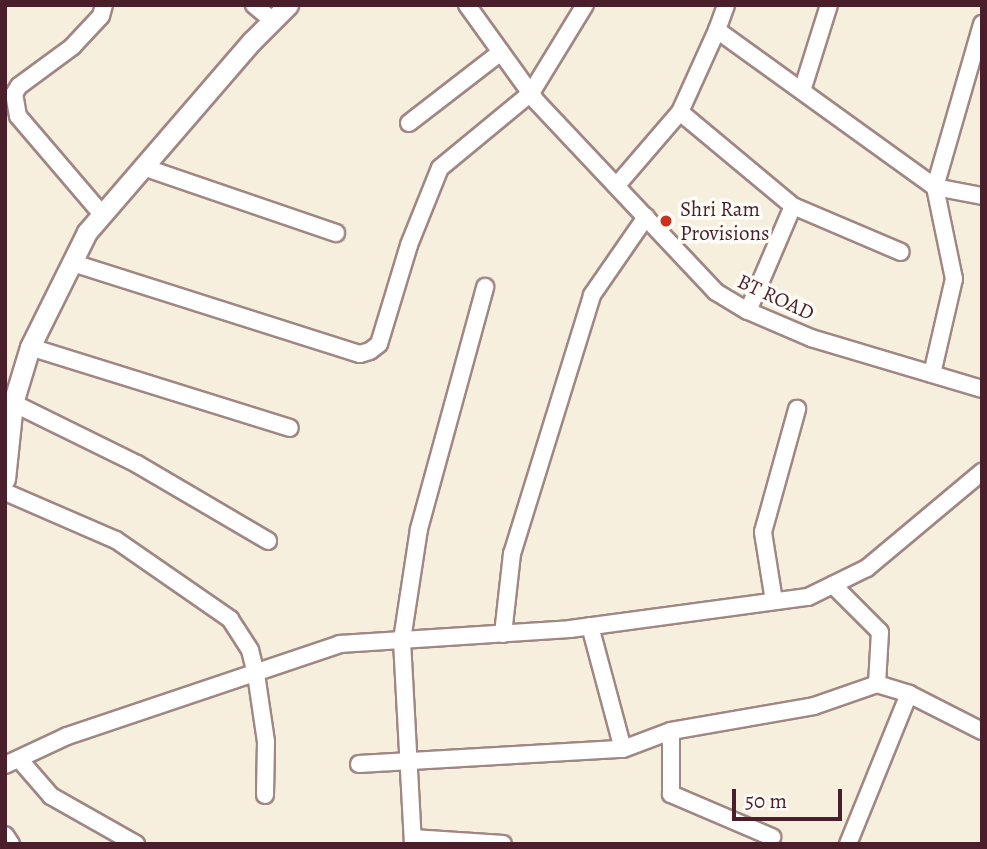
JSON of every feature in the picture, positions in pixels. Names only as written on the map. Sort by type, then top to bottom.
[{"type":"street","points":[[100,212],[18,116],[14,94],[19,86],[72,47],[101,16],[104,5]]},
{"type":"street","points":[[254,5],[272,20]]},
{"type":"street","points":[[5,479],[9,402],[30,347],[100,212],[288,5]]},
{"type":"street","name":"BT ROAD","points":[[467,5],[531,93],[716,292],[748,311],[811,338],[982,389]]},
{"type":"street","points":[[73,263],[360,354],[370,351],[379,344],[409,245],[440,167],[531,93],[585,5]]},
{"type":"street","points":[[618,184],[680,112],[726,5]]},
{"type":"street","points":[[802,91],[829,5]]},
{"type":"street","points":[[717,30],[935,187],[982,196]]},
{"type":"street","points":[[932,374],[954,279],[935,187],[981,31]]},
{"type":"street","points":[[409,123],[501,51]]},
{"type":"street","points":[[680,112],[793,206],[901,252]]},
{"type":"street","points":[[143,167],[337,233]]},
{"type":"street","points":[[748,311],[793,206]]},
{"type":"street","points":[[503,634],[512,554],[592,295],[646,217]]},
{"type":"street","points":[[485,287],[419,529],[402,640],[413,841],[503,844]]},
{"type":"street","points":[[30,347],[290,428]]},
{"type":"street","points":[[9,402],[137,464],[268,541]]},
{"type":"street","points":[[774,601],[764,532],[797,409]]},
{"type":"street","points":[[136,844],[51,796],[12,762],[66,736],[340,644],[590,626],[807,597],[867,568],[982,471]]},
{"type":"street","points":[[5,492],[116,540],[215,605],[242,636],[256,674],[267,742],[265,795]]},
{"type":"street","points":[[833,584],[880,632],[877,684]]},
{"type":"street","points":[[590,626],[623,749]]},
{"type":"street","points":[[359,764],[623,749],[671,731],[814,706],[877,684],[909,694],[982,731]]},
{"type":"street","points":[[848,844],[909,694]]},
{"type":"street","points":[[671,731],[671,794],[772,837]]},
{"type":"street","points":[[5,835],[11,844]]},
{"type":"place","name":"Shri Ram Provisions","points":[[666,221]]}]
